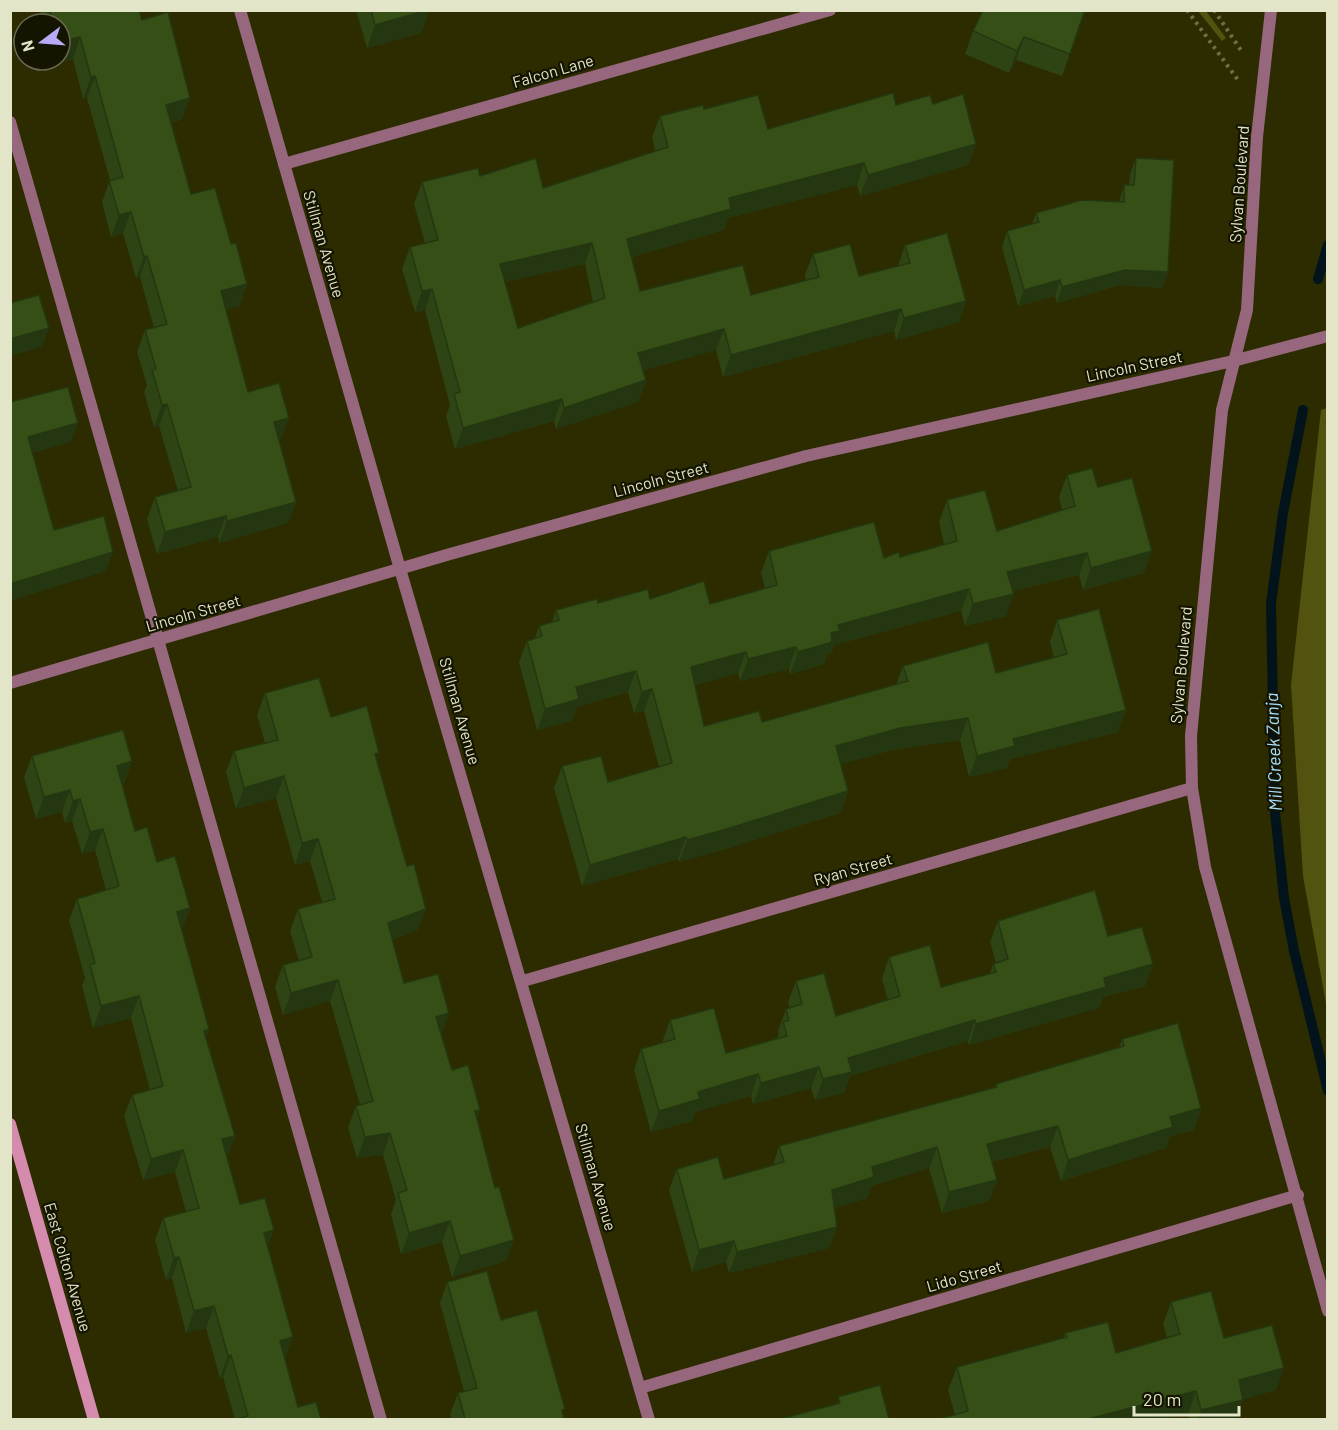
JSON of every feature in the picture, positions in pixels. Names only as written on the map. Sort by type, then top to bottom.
[{"type":"street","name":"Stillman Avenue","points":[[240,10],[400,569],[523,981],[649,1419]]},
{"type":"street","name":"Falcon Lane","points":[[284,164],[830,10]]},
{"type":"street","name":"Sylvan Boulevard","points":[[1271,10],[1257,137],[1247,310],[1233,361],[1221,422],[1191,736],[1192,788],[1205,867],[1298,1195],[1328,1311]]},
{"type":"street","points":[[10,122],[381,1419]]},
{"type":"street","name":"Lincoln Street","points":[[10,683],[400,569],[806,456],[1233,361],[1328,336]]},
{"type":"street","name":"Ryan Street","points":[[523,981],[1192,788]]},
{"type":"street","name":"East Colton Avenue","points":[[10,1124],[94,1419]]},
{"type":"street","name":"Lido Street","points":[[640,1388],[1298,1195]]},
{"type":"path","points":[[1214,10],[1219,17]]},
{"type":"shaded area","points":[[1198,11],[1206,11],[1226,38],[1222,41]]},
{"type":"shaded area","points":[[1328,408],[1327,1009],[1303,876],[1291,685],[1321,410]]},
{"type":"building","points":[[50,10],[139,10],[142,20],[168,12],[190,98],[166,105],[191,194],[215,188],[231,244],[236,243],[247,284],[221,291],[248,392],[279,383],[289,418],[274,422],[296,502],[227,521],[226,516],[165,532],[155,497],[191,487],[167,404],[162,405],[152,370],[156,369],[145,330],[167,324],[131,212],[119,215],[109,181],[123,177],[95,76],[91,77],[80,37],[72,39],[72,12],[50,12]]},
{"type":"building","points":[[371,10],[428,10],[375,25]]},
{"type":"building","points":[[983,10],[1085,10],[1070,54],[1024,37],[1017,51],[973,31]]},
{"type":"building","points":[[893,93],[896,105],[930,95],[933,104],[963,94],[976,144],[868,175],[864,163],[729,198],[731,209],[627,239],[640,291],[743,265],[751,295],[819,277],[813,254],[850,244],[859,276],[910,263],[905,245],[947,233],[966,301],[904,318],[901,309],[731,355],[724,329],[638,353],[646,380],[564,408],[562,399],[463,428],[454,394],[460,392],[432,289],[422,291],[410,247],[438,240],[422,182],[478,168],[480,176],[536,158],[543,188],[668,147],[660,116],[703,105],[704,109],[758,95],[768,129]],"holes":[[[592,243],[605,298],[518,328],[500,264]]]},
{"type":"building","points":[[1136,158],[1174,160],[1168,272],[1125,270],[1062,287],[1060,280],[1024,290],[1007,231],[1039,222],[1036,213],[1082,200],[1124,202],[1124,185],[1134,185]]},
{"type":"building","points":[[39,295],[49,328],[10,339],[10,303]]},
{"type":"building","points":[[68,387],[78,423],[28,437],[54,530],[104,516],[113,552],[10,584],[10,402]]},
{"type":"building","points":[[1092,468],[1098,487],[1132,478],[1152,551],[1091,568],[1087,553],[1007,572],[1014,594],[973,604],[969,589],[838,625],[840,631],[831,633],[832,642],[798,652],[796,647],[748,659],[746,652],[691,667],[704,726],[759,711],[762,722],[908,681],[903,666],[988,642],[996,673],[1067,654],[1057,620],[1099,609],[1126,710],[1013,739],[1015,746],[977,756],[968,718],[900,728],[836,746],[848,791],[730,828],[687,840],[686,837],[590,865],[562,766],[601,756],[608,782],[672,763],[652,689],[642,692],[636,671],[576,687],[579,699],[545,709],[527,641],[542,636],[539,626],[559,620],[556,610],[597,599],[598,603],[648,589],[650,599],[704,581],[710,604],[777,585],[769,551],[874,522],[884,558],[899,552],[900,557],[957,541],[947,500],[985,490],[997,531],[1075,506],[1067,475]]},
{"type":"building","points":[[319,678],[331,717],[367,706],[379,753],[375,754],[407,866],[414,864],[426,909],[388,923],[404,983],[438,974],[449,1013],[436,1017],[452,1070],[468,1065],[480,1110],[475,1111],[495,1188],[499,1186],[514,1240],[460,1256],[450,1221],[409,1233],[398,1193],[407,1190],[390,1133],[365,1137],[356,1106],[373,1101],[338,980],[291,993],[283,965],[312,957],[298,909],[335,899],[318,839],[302,843],[284,776],[244,788],[234,751],[278,740],[265,693]]},
{"type":"building","points":[[123,730],[132,761],[117,766],[135,831],[147,827],[157,862],[175,856],[190,908],[177,912],[209,1029],[204,1031],[235,1136],[222,1139],[240,1204],[265,1198],[274,1230],[264,1233],[293,1337],[280,1341],[298,1407],[316,1402],[321,1419],[236,1419],[248,1416],[214,1306],[194,1311],[179,1257],[174,1258],[163,1218],[199,1208],[183,1150],[151,1159],[132,1095],[163,1086],[139,996],[101,1006],[90,965],[95,963],[77,899],[119,886],[103,829],[90,832],[80,799],[73,801],[70,790],[44,797],[32,756]]},
{"type":"building","points":[[1095,890],[1108,936],[1142,927],[1153,964],[1104,978],[1106,987],[976,1024],[975,1020],[848,1058],[852,1072],[823,1079],[819,1067],[761,1083],[758,1074],[698,1092],[700,1099],[659,1111],[641,1049],[675,1039],[670,1020],[714,1008],[726,1053],[787,1036],[783,1022],[789,1020],[786,1009],[802,1004],[796,981],[824,973],[836,1016],[900,996],[889,957],[930,945],[941,987],[996,972],[993,964],[1008,959],[998,921]]},
{"type":"building","points":[[1178,1023],[1201,1108],[1170,1117],[1173,1127],[1068,1160],[1058,1126],[987,1144],[997,1180],[949,1192],[937,1147],[872,1167],[874,1177],[832,1190],[837,1227],[737,1252],[734,1241],[699,1250],[677,1169],[718,1157],[724,1179],[784,1162],[779,1146],[997,1087],[996,1084],[1124,1046],[1122,1039]]},
{"type":"building","points":[[487,1271],[501,1320],[537,1310],[565,1409],[562,1410],[564,1419],[465,1419],[458,1393],[477,1388],[447,1282]]},
{"type":"building","points":[[1211,1291],[1224,1338],[1272,1325],[1284,1368],[1239,1380],[1243,1400],[1201,1410],[1196,1391],[1088,1419],[940,1419],[968,1411],[957,1367],[1067,1337],[1065,1333],[1108,1322],[1116,1353],[1180,1334],[1171,1302]]},
{"type":"building","points":[[880,1385],[889,1419],[781,1419],[840,1403],[838,1397]]},
{"type":"waterway","name":"Mill Creek Zanja","points":[[1318,279],[1328,245]]},
{"type":"waterway","name":"Mill Creek Zanja","points":[[1303,410],[1283,513],[1271,604],[1275,812],[1284,898],[1294,951],[1328,1091]]}]
